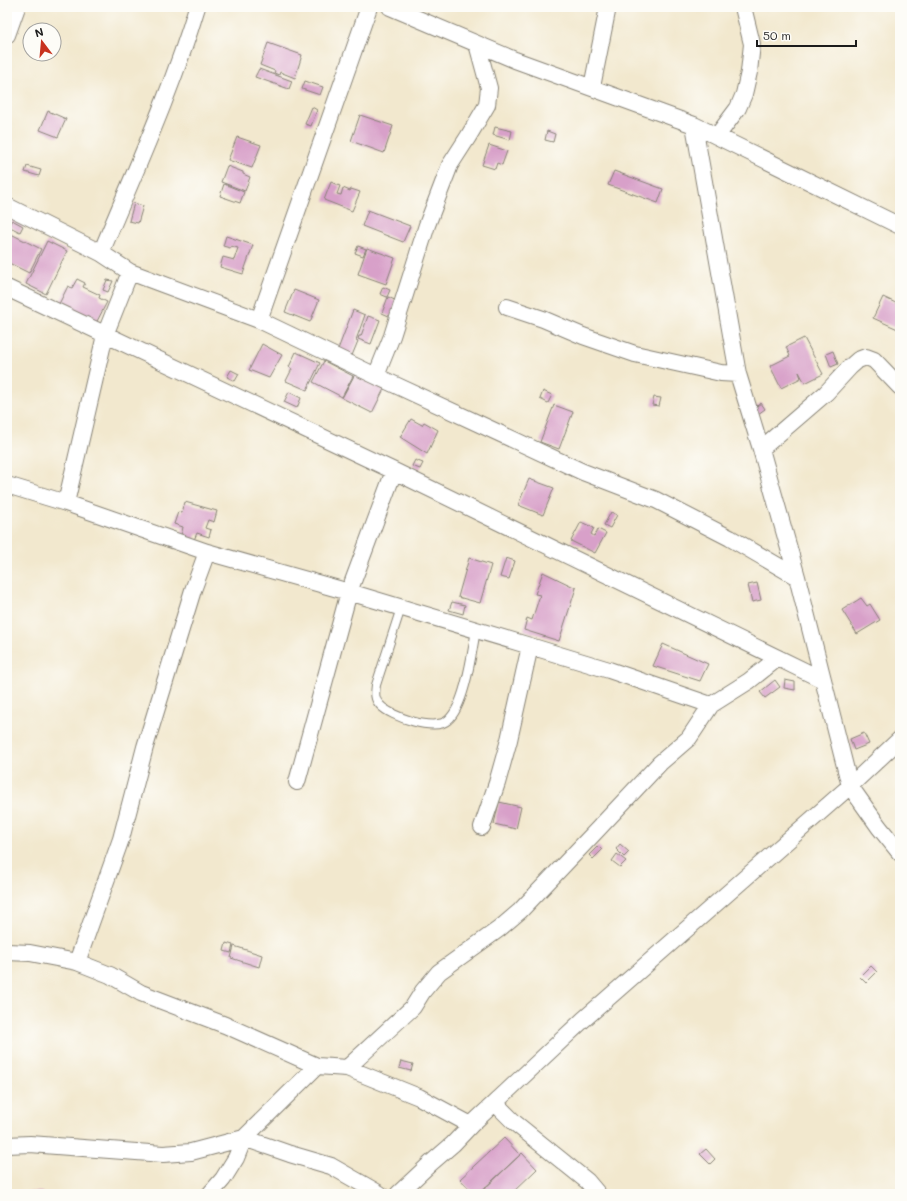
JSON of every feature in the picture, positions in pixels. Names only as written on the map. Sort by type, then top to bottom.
[{"type":"street","points":[[7,35],[17,7]]},
{"type":"street","points":[[101,254],[163,104],[192,25],[197,7]]},
{"type":"street","points":[[259,320],[369,7]]},
{"type":"street","points":[[390,7],[515,60],[694,124],[900,226]]},
{"type":"street","points":[[592,87],[608,7]]},
{"type":"street","points":[[717,136],[738,108],[744,94],[749,72],[752,44],[743,7]]},
{"type":"street","points":[[376,376],[392,336],[427,225],[450,164],[487,105],[489,88],[476,44]]},
{"type":"street","points":[[694,124],[738,374],[797,577],[850,786],[879,827],[900,853]]},
{"type":"street","points":[[7,206],[101,254],[130,272],[259,320],[583,472],[656,500],[730,538],[797,577]]},
{"type":"street","points":[[66,503],[106,335],[130,272]]},
{"type":"street","points":[[7,288],[394,471],[823,680]]},
{"type":"street","points":[[507,308],[543,319],[583,336],[635,354],[720,373],[738,374]]},
{"type":"street","points":[[761,449],[826,393],[858,360],[866,357],[874,360],[900,387]]},
{"type":"street","points":[[297,782],[349,592],[394,471]]},
{"type":"street","points":[[7,485],[66,503],[207,552],[349,592],[530,646],[609,670],[711,705]]},
{"type":"street","points":[[77,962],[121,838],[145,747],[193,590],[207,552]]},
{"type":"street","points":[[482,827],[510,740],[530,646]]},
{"type":"street","points":[[347,1068],[413,1007],[423,991],[439,972],[499,930],[520,911],[660,762],[689,738],[711,705],[749,681],[778,658]]},
{"type":"street","points":[[398,1194],[453,1144],[495,1102],[583,1020],[850,786],[900,739]]},
{"type":"street","points":[[7,952],[30,953],[77,962],[110,975],[141,993],[225,1025],[317,1066],[347,1068],[419,1097],[471,1125]]},
{"type":"street","points":[[210,1194],[223,1179],[236,1158],[244,1138],[317,1066]]},
{"type":"street","points":[[495,1102],[515,1123],[587,1181],[598,1194]]},
{"type":"street","points":[[7,1145],[30,1144],[163,1154],[191,1152],[244,1138],[331,1166],[380,1194]]},
{"type":"lane","points":[[401,608],[374,695],[380,705],[398,717],[427,725],[442,724],[448,720],[462,696],[476,630]]},
{"type":"building","points":[[268,43],[302,55],[295,78],[280,72],[279,75],[274,73],[275,71],[260,65]]},
{"type":"building","points":[[259,69],[292,81],[289,89],[255,77]]},
{"type":"building","points":[[305,81],[323,87],[320,95],[302,89]]},
{"type":"building","points":[[312,107],[317,110],[311,126],[305,124]]},
{"type":"building","points":[[48,111],[66,119],[58,137],[40,130]]},
{"type":"building","points":[[360,115],[393,126],[384,153],[351,141]]},
{"type":"building","points":[[495,127],[512,131],[510,140],[493,135]]},
{"type":"building","points":[[547,131],[555,134],[553,142],[545,140]]},
{"type":"building","points":[[237,137],[261,145],[252,168],[228,160]]},
{"type":"building","points":[[489,145],[507,151],[502,165],[497,163],[495,169],[482,165]]},
{"type":"building","points":[[27,166],[41,170],[39,176],[25,172]]},
{"type":"building","points":[[227,166],[243,172],[243,174],[250,177],[245,191],[221,182]]},
{"type":"building","points":[[614,171],[663,189],[658,203],[608,185]]},
{"type":"building","points":[[331,182],[340,186],[337,194],[341,195],[343,188],[350,191],[351,189],[360,192],[352,211],[324,200]]},
{"type":"building","points":[[224,184],[244,192],[240,203],[220,196]]},
{"type":"building","points":[[134,203],[143,206],[138,223],[129,221]]},
{"type":"building","points":[[368,210],[410,226],[403,242],[362,226]]},
{"type":"building","points":[[12,220],[23,226],[20,232],[8,226]]},
{"type":"building","points":[[7,232],[41,249],[29,273],[7,262]]},
{"type":"building","points":[[226,236],[253,245],[243,274],[220,267],[223,257],[234,260],[238,248],[223,246]]},
{"type":"building","points":[[47,241],[67,251],[46,294],[26,284]]},
{"type":"building","points":[[358,246],[366,249],[363,256],[355,253]]},
{"type":"building","points":[[367,248],[395,258],[386,284],[358,274]]},
{"type":"building","points":[[77,279],[85,283],[83,287],[100,295],[99,298],[107,302],[94,327],[57,308],[68,286],[72,288]]},
{"type":"building","points":[[107,280],[113,281],[108,292],[103,290]]},
{"type":"building","points":[[383,287],[390,290],[387,297],[380,294]]},
{"type":"building","points":[[294,290],[319,300],[310,322],[285,312]]},
{"type":"building","points":[[388,297],[397,301],[391,317],[382,313]]},
{"type":"building","points":[[883,297],[900,305],[900,330],[873,318]]},
{"type":"building","points":[[353,310],[365,315],[356,340],[358,341],[351,358],[337,352]]},
{"type":"building","points":[[368,316],[380,320],[371,344],[358,339],[359,336],[361,336]]},
{"type":"building","points":[[804,338],[823,374],[805,383],[799,372],[801,378],[781,388],[770,366],[790,356],[786,347]]},
{"type":"building","points":[[262,344],[282,355],[269,378],[249,370]]},
{"type":"building","points":[[833,351],[838,364],[831,367],[826,354]]},
{"type":"building","points":[[296,352],[320,363],[307,390],[286,381],[292,369],[289,367]]},
{"type":"building","points":[[324,361],[353,376],[342,397],[313,382]]},
{"type":"building","points":[[231,370],[239,374],[235,381],[227,377]]},
{"type":"building","points":[[355,374],[384,389],[372,413],[342,398]]},
{"type":"building","points":[[543,391],[552,395],[548,403],[540,399]]},
{"type":"building","points":[[289,392],[301,398],[297,408],[284,402]]},
{"type":"building","points":[[654,397],[661,398],[659,406],[652,405]]},
{"type":"building","points":[[761,403],[765,409],[758,414],[754,408]]},
{"type":"building","points":[[554,405],[573,412],[559,449],[540,442]]},
{"type":"building","points":[[411,419],[422,425],[424,422],[438,430],[427,454],[400,437]]},
{"type":"building","points":[[415,460],[423,463],[420,469],[412,466]]},
{"type":"building","points":[[529,479],[554,488],[543,515],[518,505]]},
{"type":"building","points":[[185,502],[217,511],[214,522],[208,520],[205,528],[211,530],[209,537],[197,533],[194,540],[181,536],[183,527],[174,524],[178,512],[182,513]]},
{"type":"building","points":[[611,512],[617,515],[610,528],[604,525]]},
{"type":"building","points":[[581,522],[594,528],[591,534],[594,536],[598,529],[606,533],[595,553],[571,541]]},
{"type":"building","points":[[469,558],[491,565],[480,603],[458,597]]},
{"type":"building","points":[[506,558],[515,561],[509,579],[500,577]]},
{"type":"building","points":[[543,572],[576,588],[559,641],[524,630],[527,618],[532,620],[540,595],[535,594]]},
{"type":"building","points":[[757,583],[761,600],[752,602],[748,585]]},
{"type":"building","points":[[861,598],[867,606],[870,604],[880,620],[857,634],[842,610]]},
{"type":"building","points":[[452,602],[465,605],[463,614],[449,610]]},
{"type":"building","points":[[663,644],[708,664],[700,681],[653,666]]},
{"type":"building","points":[[775,680],[780,687],[765,698],[760,692]]},
{"type":"building","points":[[785,680],[795,682],[795,690],[784,688]]},
{"type":"building","points":[[864,733],[869,744],[854,750],[850,739]]},
{"type":"building","points":[[499,802],[521,807],[516,829],[494,824]]},
{"type":"building","points":[[620,844],[629,852],[624,857],[616,849]]},
{"type":"building","points":[[598,846],[602,850],[593,859],[589,855]]},
{"type":"building","points":[[617,854],[626,861],[620,867],[612,861]]},
{"type":"building","points":[[226,943],[233,945],[231,953],[224,951]]},
{"type":"building","points":[[234,946],[262,955],[259,967],[231,958]]},
{"type":"building","points":[[871,966],[877,972],[866,983],[860,977]]},
{"type":"building","points":[[401,1061],[413,1064],[411,1071],[399,1068]]},
{"type":"building","points":[[504,1138],[520,1155],[478,1194],[474,1194],[460,1179]]},
{"type":"building","points":[[706,1149],[715,1159],[710,1164],[700,1154]]},
{"type":"building","points":[[522,1153],[537,1169],[511,1194],[479,1194]]},
{"type":"building","points":[[7,1192],[42,1192],[42,1194],[7,1194]]}]
